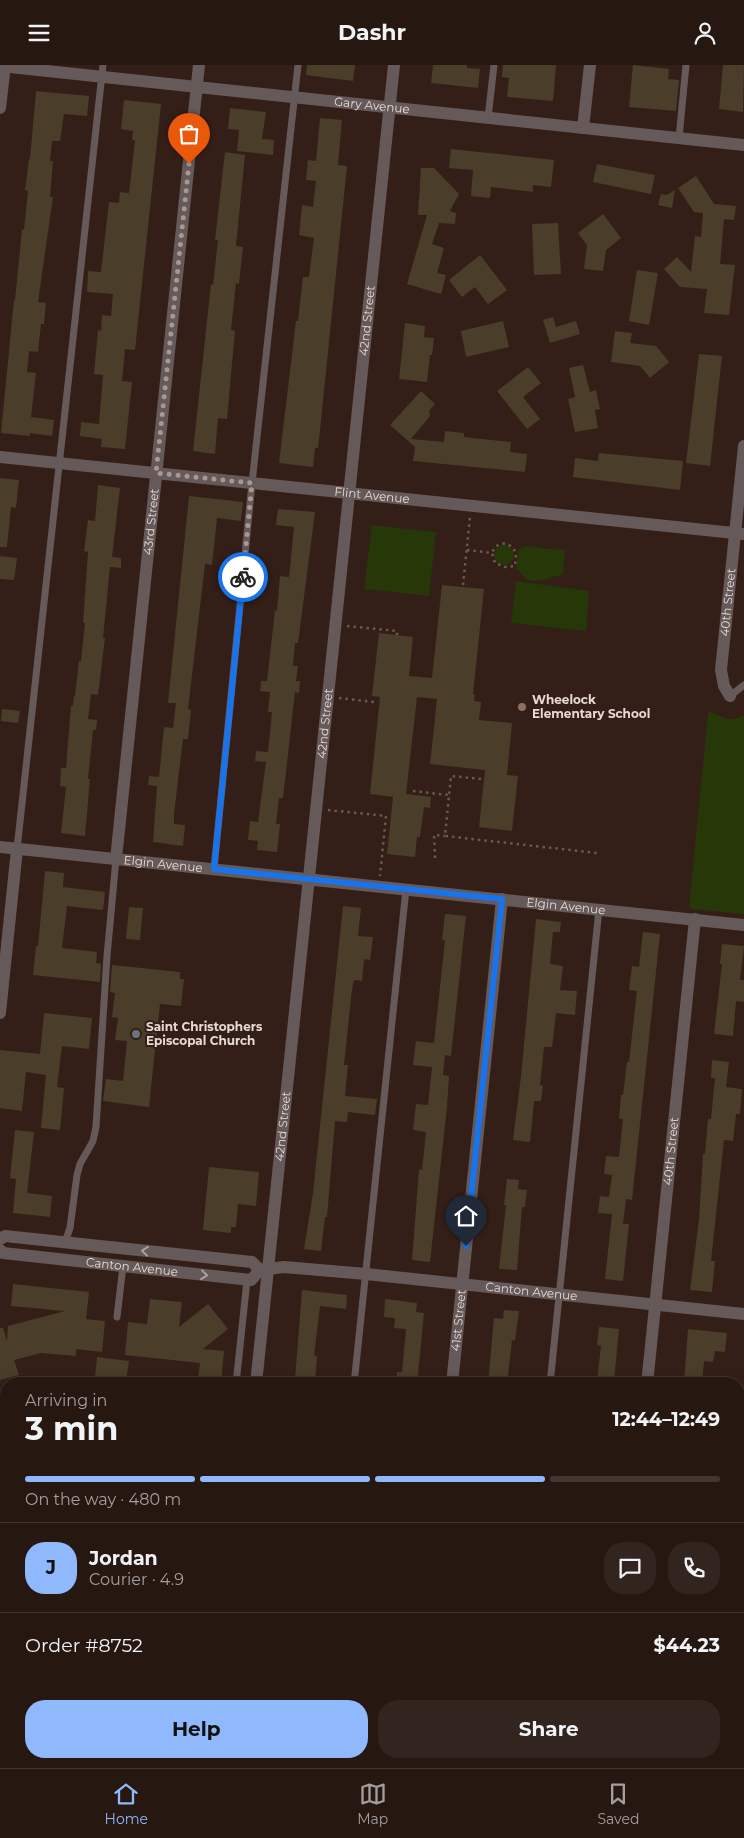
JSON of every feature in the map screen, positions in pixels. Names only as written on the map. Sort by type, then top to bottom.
[{"type":"street","name":"43rd Street","points":[[116,859],[199,65]]},
{"type":"street","name":"42nd Street","points":[[256,1377],[264,1270],[309,879],[394,65]]},
{"type":"street","points":[[583,128],[590,65]]},
{"type":"street","name":"Gary Avenue","points":[[3,66],[103,71],[197,87],[744,145]]},
{"type":"street","points":[[0,108],[3,66]]},
{"type":"street","name":"40th Street","points":[[730,696],[724,686],[721,670],[740,533],[744,446]]},
{"type":"street","name":"Flint Avenue","points":[[0,457],[740,533]]},
{"type":"street","name":"Elgin Avenue","points":[[0,847],[744,925]]},
{"type":"street","points":[[0,1013],[17,849]]},
{"type":"street","name":"41st Street","points":[[453,1377],[502,899]]},
{"type":"street","name":"40th Street","points":[[648,1377],[695,919]]},
{"type":"street","name":"Canton Avenue","points":[[0,1239],[5,1236],[252,1262],[264,1270],[284,1267],[366,1274],[744,1314]]},
{"type":"street","points":[[63,1259],[65,1242]]},
{"type":"street","name":"Canton Avenue","points":[[0,1250],[3,1253],[247,1280]]},
{"type":"street","points":[[247,1280],[251,1280],[264,1270]]},
{"type":"lane","points":[[214,869],[252,483],[298,65]]},
{"type":"lane","points":[[488,117],[494,65]]},
{"type":"lane","points":[[679,138],[686,65]]},
{"type":"lane","points":[[17,849],[103,71]]},
{"type":"lane","points":[[730,696],[744,685]]},
{"type":"lane","points":[[65,1242],[70,1228],[77,1175],[80,1164],[93,1141],[96,1127],[107,955],[116,859]]},
{"type":"lane","points":[[355,1377],[406,889]]},
{"type":"lane","points":[[551,1377],[599,909]]},
{"type":"lane","points":[[118,1317],[123,1266]]},
{"type":"lane","points":[[237,1377],[247,1280]]},
{"type":"path","points":[[463,585],[471,506]]},
{"type":"path","points":[[504,543],[510,545],[516,553],[515,566],[505,567],[495,563],[492,553],[495,547],[499,545],[504,543]]},
{"type":"path","points":[[466,550],[492,553]]},
{"type":"path","points":[[336,624],[397,631],[397,635]]},
{"type":"path","points":[[328,697],[374,702]]},
{"type":"path","points":[[445,836],[451,776],[481,779]]},
{"type":"path","points":[[413,791],[449,795]]},
{"type":"path","points":[[316,809],[386,816],[379,886]]},
{"type":"path","points":[[435,858],[434,835],[597,853]]},
{"type":"green space","points":[[372,525],[436,532],[429,596],[364,589]]},
{"type":"green space","points":[[504,545],[511,548],[514,555],[511,562],[504,565],[497,562],[494,555],[497,548]]},
{"type":"green space","points":[[533,546],[565,550],[563,573],[532,581],[519,572],[516,569],[518,551],[522,547]]},
{"type":"green space","points":[[516,581],[589,591],[586,631],[511,623]]},
{"type":"green space","points":[[710,712],[729,719],[744,715],[744,914],[691,909],[689,907],[708,714]]},
{"type":"building","points":[[307,65],[355,65],[353,81],[306,75]]},
{"type":"building","points":[[433,65],[467,65],[467,68],[480,69],[478,88],[431,83]]},
{"type":"building","points":[[503,65],[556,65],[553,101],[507,97],[509,78],[502,77]]},
{"type":"building","points":[[633,65],[669,69],[668,79],[679,80],[676,111],[629,107]]},
{"type":"building","points":[[723,65],[744,65],[743,112],[719,109]]},
{"type":"building","points":[[36,91],[89,96],[87,116],[64,114],[60,141],[52,141],[50,161],[53,161],[50,197],[53,197],[38,302],[46,303],[44,324],[41,324],[38,352],[29,351],[27,372],[36,373],[31,417],[54,420],[52,436],[30,433],[30,436],[1,433],[14,300],[28,191],[25,190],[30,159]]},
{"type":"building","points":[[124,100],[161,104],[135,350],[125,349],[122,381],[132,382],[125,449],[101,447],[102,439],[80,436],[81,422],[99,424],[103,375],[94,374],[98,330],[101,331],[102,315],[111,316],[113,294],[87,292],[88,271],[101,272],[109,202],[119,203],[120,192],[129,193],[135,140],[132,140],[133,131],[121,129]]},
{"type":"building","points":[[230,108],[266,112],[262,139],[274,140],[273,155],[237,151],[239,130],[228,129]]},
{"type":"building","points":[[320,118],[342,120],[338,165],[347,166],[318,448],[315,448],[313,467],[279,463],[296,321],[298,321],[303,277],[309,277],[314,238],[299,235],[302,205],[313,207],[316,181],[306,180],[308,160],[316,161]]},
{"type":"building","points":[[451,149],[554,160],[551,187],[533,185],[533,192],[491,187],[490,198],[471,196],[473,170],[449,168]]},
{"type":"building","points":[[225,152],[245,155],[236,246],[243,247],[239,284],[236,283],[231,330],[235,331],[227,419],[218,418],[215,454],[193,451],[211,284],[213,285],[218,240],[215,240]]},
{"type":"building","points":[[597,164],[655,175],[651,194],[593,182]]},
{"type":"building","points":[[421,168],[434,168],[459,194],[450,211],[456,213],[455,224],[439,223],[432,244],[444,248],[437,273],[446,275],[441,294],[407,284],[427,215],[418,215]]},
{"type":"building","points":[[696,176],[714,204],[736,206],[734,220],[724,219],[720,264],[735,265],[729,315],[704,313],[707,289],[680,287],[664,269],[677,257],[691,272],[695,236],[701,237],[703,213],[694,212],[678,188]]},
{"type":"building","points":[[675,190],[672,208],[658,205],[661,194],[667,195]]},
{"type":"building","points":[[603,214],[621,238],[606,250],[603,271],[584,269],[587,245],[578,233]]},
{"type":"building","points":[[558,223],[561,274],[534,275],[532,224]]},
{"type":"building","points":[[480,255],[507,290],[488,304],[475,287],[462,297],[449,280]]},
{"type":"building","points":[[637,270],[658,273],[649,325],[629,321]]},
{"type":"building","points":[[553,317],[556,327],[576,321],[580,334],[550,343],[543,320]]},
{"type":"building","points":[[503,321],[509,347],[466,357],[461,331]]},
{"type":"building","points":[[405,323],[425,326],[424,337],[434,338],[427,382],[399,379]]},
{"type":"building","points":[[615,331],[632,333],[630,343],[656,346],[669,362],[650,378],[640,366],[611,362]]},
{"type":"building","points":[[699,354],[722,356],[710,466],[686,463]]},
{"type":"building","points":[[583,365],[590,392],[596,390],[600,409],[595,410],[598,428],[575,432],[568,399],[575,397],[569,368]]},
{"type":"building","points":[[528,367],[541,383],[523,397],[540,419],[527,429],[497,391]]},
{"type":"building","points":[[421,391],[435,404],[429,411],[430,416],[411,439],[444,442],[445,431],[464,433],[464,437],[511,442],[510,452],[527,454],[525,472],[413,461],[415,447],[390,425]]},
{"type":"building","points":[[599,453],[683,461],[680,490],[573,477],[575,458],[598,461]]},
{"type":"building","points":[[0,478],[19,480],[16,508],[11,507],[7,547],[0,547]]},
{"type":"building","points":[[98,485],[120,488],[112,557],[121,558],[121,568],[110,567],[103,638],[105,638],[98,695],[91,694],[88,719],[97,720],[96,730],[93,730],[85,836],[61,833],[66,787],[60,786],[61,768],[66,768],[71,706],[73,706],[75,696],[79,661],[81,661],[85,623],[83,622],[88,552],[84,551],[88,520],[95,521]]},
{"type":"building","points":[[189,496],[243,502],[241,521],[217,518],[212,565],[205,564],[188,709],[191,710],[188,739],[183,739],[174,814],[174,824],[185,825],[183,846],[153,842],[157,786],[148,785],[149,776],[159,777],[164,727],[173,728],[176,703],[168,703]]},
{"type":"building","points":[[278,509],[315,512],[298,643],[295,643],[293,666],[298,666],[296,681],[300,681],[299,693],[295,692],[283,798],[279,798],[276,824],[280,824],[277,852],[257,850],[258,841],[248,840],[250,821],[258,822],[266,762],[255,761],[256,751],[268,752],[272,712],[268,712],[270,692],[260,691],[261,681],[267,681],[280,576],[289,577],[294,527],[276,525]]},
{"type":"building","points":[[0,556],[17,558],[14,580],[0,579]]},
{"type":"building","points":[[442,585],[484,589],[473,694],[475,695],[474,701],[481,702],[479,720],[512,723],[507,775],[518,776],[512,831],[479,827],[485,770],[430,764],[437,699],[417,697],[406,794],[431,797],[430,808],[424,807],[420,837],[417,837],[415,857],[387,854],[393,797],[370,794],[380,697],[372,696],[379,633],[413,637],[409,676],[432,678]]},
{"type":"building","points":[[2,709],[20,711],[18,723],[1,721]]},
{"type":"building","points":[[45,871],[64,873],[63,887],[105,892],[103,910],[67,906],[62,948],[97,952],[96,963],[101,964],[100,982],[33,975],[36,946],[38,946]]},
{"type":"building","points":[[343,906],[361,908],[358,936],[373,937],[370,960],[364,959],[362,981],[354,980],[352,989],[344,1065],[348,1065],[345,1096],[377,1099],[375,1115],[348,1112],[347,1122],[335,1121],[327,1217],[325,1217],[321,1251],[304,1249],[313,1193]]},
{"type":"building","points":[[129,907],[143,908],[140,940],[126,939]]},
{"type":"building","points":[[445,914],[466,916],[451,1056],[445,1055],[443,1075],[449,1076],[447,1107],[430,1262],[412,1260],[419,1169],[422,1170],[426,1132],[413,1130],[416,1104],[428,1105],[432,1067],[413,1065],[416,1041],[434,1043],[445,940],[442,940]]},
{"type":"building","points":[[536,919],[561,922],[560,932],[553,932],[550,964],[563,966],[560,990],[577,991],[575,1015],[556,1013],[552,1047],[544,1047],[540,1085],[543,1086],[541,1101],[534,1101],[530,1142],[513,1140]]},
{"type":"building","points":[[643,932],[660,934],[632,1200],[626,1199],[623,1224],[629,1224],[623,1281],[605,1279],[612,1214],[598,1213],[600,1196],[609,1197],[612,1175],[604,1174],[606,1156],[619,1157],[623,1119],[619,1118],[621,1095],[623,1095],[627,1062],[629,1062],[637,991],[629,990],[632,966],[639,967]]},
{"type":"building","points":[[722,944],[744,946],[740,980],[744,980],[744,1002],[736,1001],[733,1036],[714,1034],[722,964],[720,964]]},
{"type":"building","name":"Saint Christophers Episcopal Church","points":[[112,965],[180,972],[180,979],[184,979],[181,1006],[160,1004],[149,1107],[103,1101],[106,1079],[123,1081],[127,1041],[115,1040],[118,1018],[112,1017],[115,993],[110,992]]},
{"type":"building","points":[[44,1013],[92,1018],[89,1049],[62,1046],[57,1087],[64,1088],[60,1130],[41,1128],[46,1075],[26,1072],[22,1111],[0,1108],[0,1050],[40,1054]]},
{"type":"building","points":[[712,1060],[729,1062],[726,1087],[742,1089],[740,1114],[736,1114],[733,1141],[724,1140],[711,1261],[715,1261],[712,1292],[690,1290],[699,1220],[703,1154],[705,1154],[708,1119],[711,1119],[715,1078],[711,1078]]},
{"type":"building","points":[[15,1130],[34,1132],[27,1193],[52,1196],[50,1217],[13,1213],[16,1179],[10,1178]]},
{"type":"building","points":[[209,1167],[259,1172],[256,1206],[238,1204],[236,1227],[231,1227],[231,1233],[203,1230]]},
{"type":"building","points":[[507,1179],[519,1180],[518,1189],[527,1190],[525,1207],[522,1207],[517,1270],[499,1269]]},
{"type":"building","points":[[13,1284],[89,1292],[86,1319],[105,1321],[102,1352],[76,1349],[76,1356],[41,1353],[14,1360],[19,1375],[0,1377],[0,1328],[3,1328],[7,1341],[8,1326],[65,1311],[11,1306]]},
{"type":"building","points":[[302,1290],[347,1295],[346,1309],[320,1306],[314,1356],[317,1356],[315,1377],[295,1377]]},
{"type":"building","points":[[150,1299],[182,1302],[179,1327],[208,1304],[228,1329],[203,1349],[224,1351],[221,1377],[198,1377],[200,1363],[125,1355],[128,1322],[147,1324]]},
{"type":"building","points":[[385,1299],[417,1303],[416,1312],[424,1313],[418,1377],[397,1377],[397,1372],[402,1372],[406,1329],[394,1328],[395,1318],[384,1317]]},
{"type":"building","points":[[504,1310],[519,1311],[515,1341],[512,1340],[508,1377],[489,1377],[494,1318],[503,1319]]},
{"type":"building","points":[[599,1327],[619,1329],[614,1377],[597,1377],[601,1346],[597,1345]]},
{"type":"building","points":[[688,1329],[727,1333],[725,1352],[715,1351],[713,1362],[704,1361],[703,1377],[685,1377]]},
{"type":"building","points":[[97,1357],[129,1361],[127,1377],[95,1377]]},
{"type":"way so far","points":[[189,164],[156,473],[252,483],[243,577]]},
{"type":"place","name":"Wheelock Elementary School","points":[[522,707]]},
{"type":"place","name":"Saint Christophers Episcopal Church","points":[[136,1034]]},
{"type":"route","points":[[243,577],[214,869],[502,899],[466,1246]]}]
